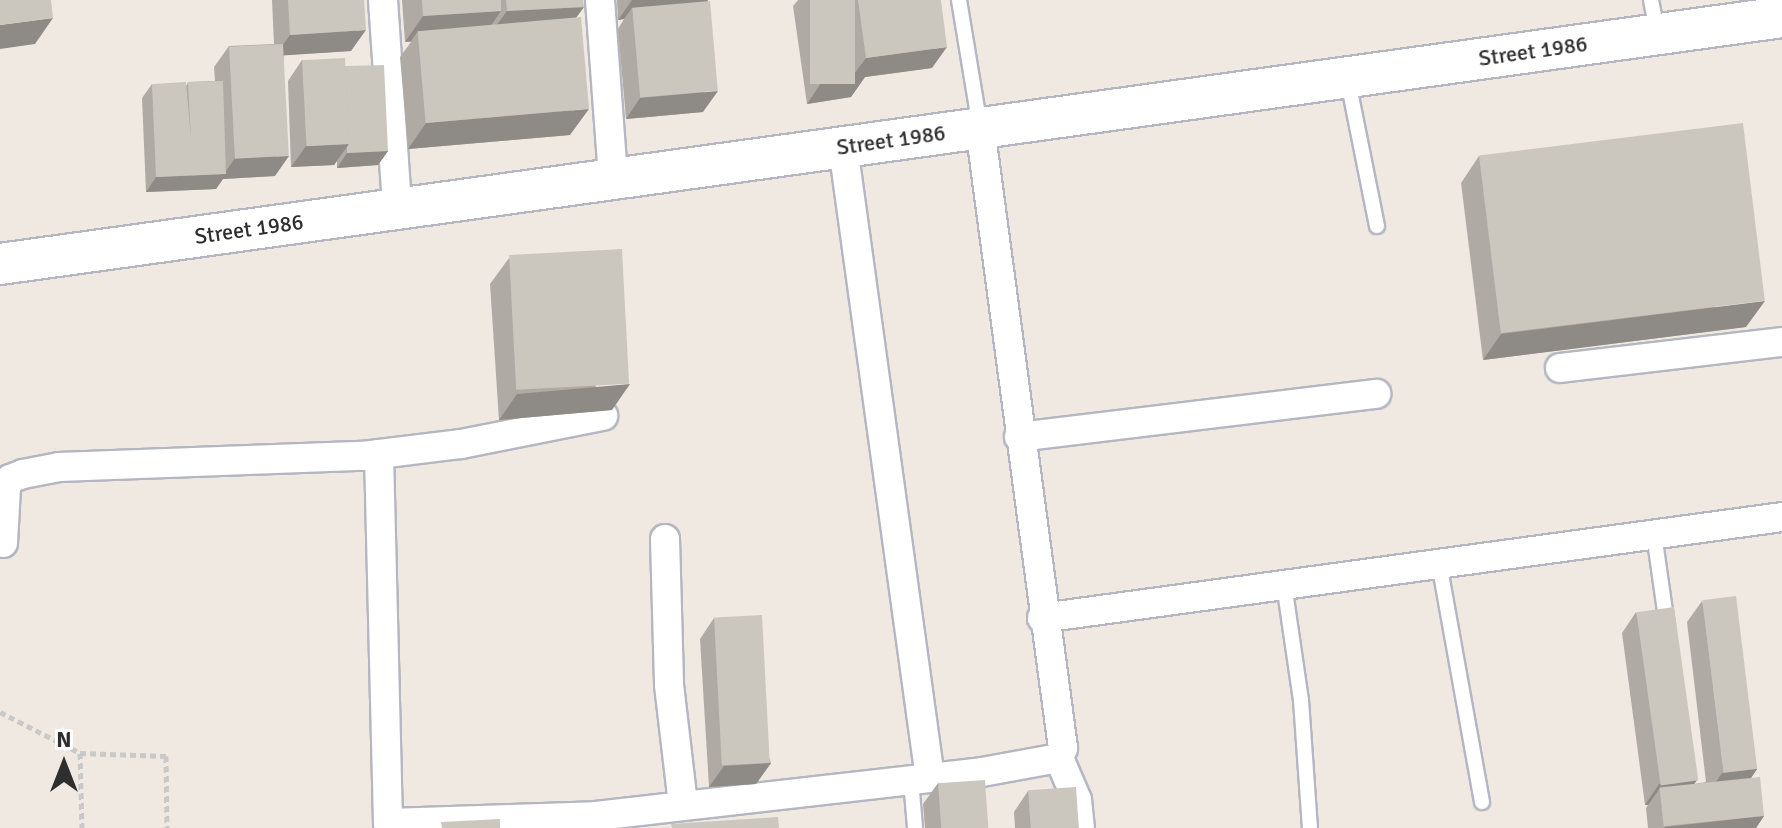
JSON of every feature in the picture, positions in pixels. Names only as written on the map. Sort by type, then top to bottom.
[{"type":"main road","name":"Street 1986","points":[[0,264],[1347,76],[1654,17],[1782,17]]},
{"type":"street","points":[[383,0],[397,208]]},
{"type":"street","points":[[600,0],[613,178]]},
{"type":"street","points":[[980,128],[1042,618],[1063,748],[1059,758],[1077,800],[1080,828]]},
{"type":"street","points":[[843,147],[920,779]]},
{"type":"street","points":[[1560,368],[1782,342]]},
{"type":"street","points":[[1019,437],[1376,394]]},
{"type":"street","points":[[3,543],[6,487],[23,474],[59,467],[379,454],[461,444],[603,416]]},
{"type":"street","points":[[379,454],[386,826],[596,816],[920,779],[982,779],[1059,758]]},
{"type":"street","points":[[1042,618],[1782,517]]},
{"type":"street","points":[[665,539],[669,685],[683,804]]},
{"type":"lane","points":[[959,0],[980,128]]},
{"type":"lane","points":[[1347,76],[1377,226]]},
{"type":"lane","points":[[1654,534],[1669,640]]},
{"type":"lane","points":[[1439,563],[1482,802]]},
{"type":"lane","points":[[1284,584],[1301,700],[1310,828]]},
{"type":"lane","points":[[915,828],[920,779]]},
{"type":"path","points":[[0,712],[49,741],[80,753],[166,756],[167,828]]},
{"type":"path","points":[[80,753],[82,828]]},
{"type":"building","points":[[0,0],[51,0],[53,18],[0,25]]},
{"type":"building","points":[[288,0],[364,0],[366,30],[290,35]]},
{"type":"building","points":[[422,0],[501,0],[501,11],[423,16]]},
{"type":"building","points":[[506,0],[583,0],[584,7],[507,11]]},
{"type":"building","points":[[810,0],[855,0],[855,84],[810,84]]},
{"type":"building","points":[[858,0],[941,0],[947,47],[866,58]]},
{"type":"building","points":[[710,1],[718,91],[640,97],[632,8]]},
{"type":"building","points":[[581,17],[589,109],[426,123],[418,31]]},
{"type":"building","points":[[283,44],[289,156],[235,159],[229,47]]},
{"type":"building","points":[[345,58],[350,144],[307,146],[302,60]]},
{"type":"building","points":[[384,65],[388,151],[347,153],[345,66]]},
{"type":"building","points":[[223,81],[226,174],[156,177],[152,84],[186,82],[191,139],[188,82]]},
{"type":"building","points":[[1743,123],[1765,301],[1501,333],[1479,155]]},
{"type":"building","points":[[622,249],[629,384],[516,390],[509,255]]},
{"type":"building","points":[[1736,596],[1757,769],[1723,773],[1702,600]]},
{"type":"building","points":[[1674,607],[1698,780],[1661,786],[1636,612]]},
{"type":"building","points":[[762,615],[770,763],[722,765],[714,618]]},
{"type":"building","points":[[1760,777],[1764,816],[1664,826],[1660,788]]},
{"type":"building","points":[[985,780],[988,828],[941,828],[938,783]]},
{"type":"building","points":[[1076,787],[1079,828],[1031,828],[1028,790]]},
{"type":"building","points":[[778,817],[779,828],[672,828],[671,824]]},
{"type":"building","points":[[500,819],[500,828],[442,828],[441,822]]}]
